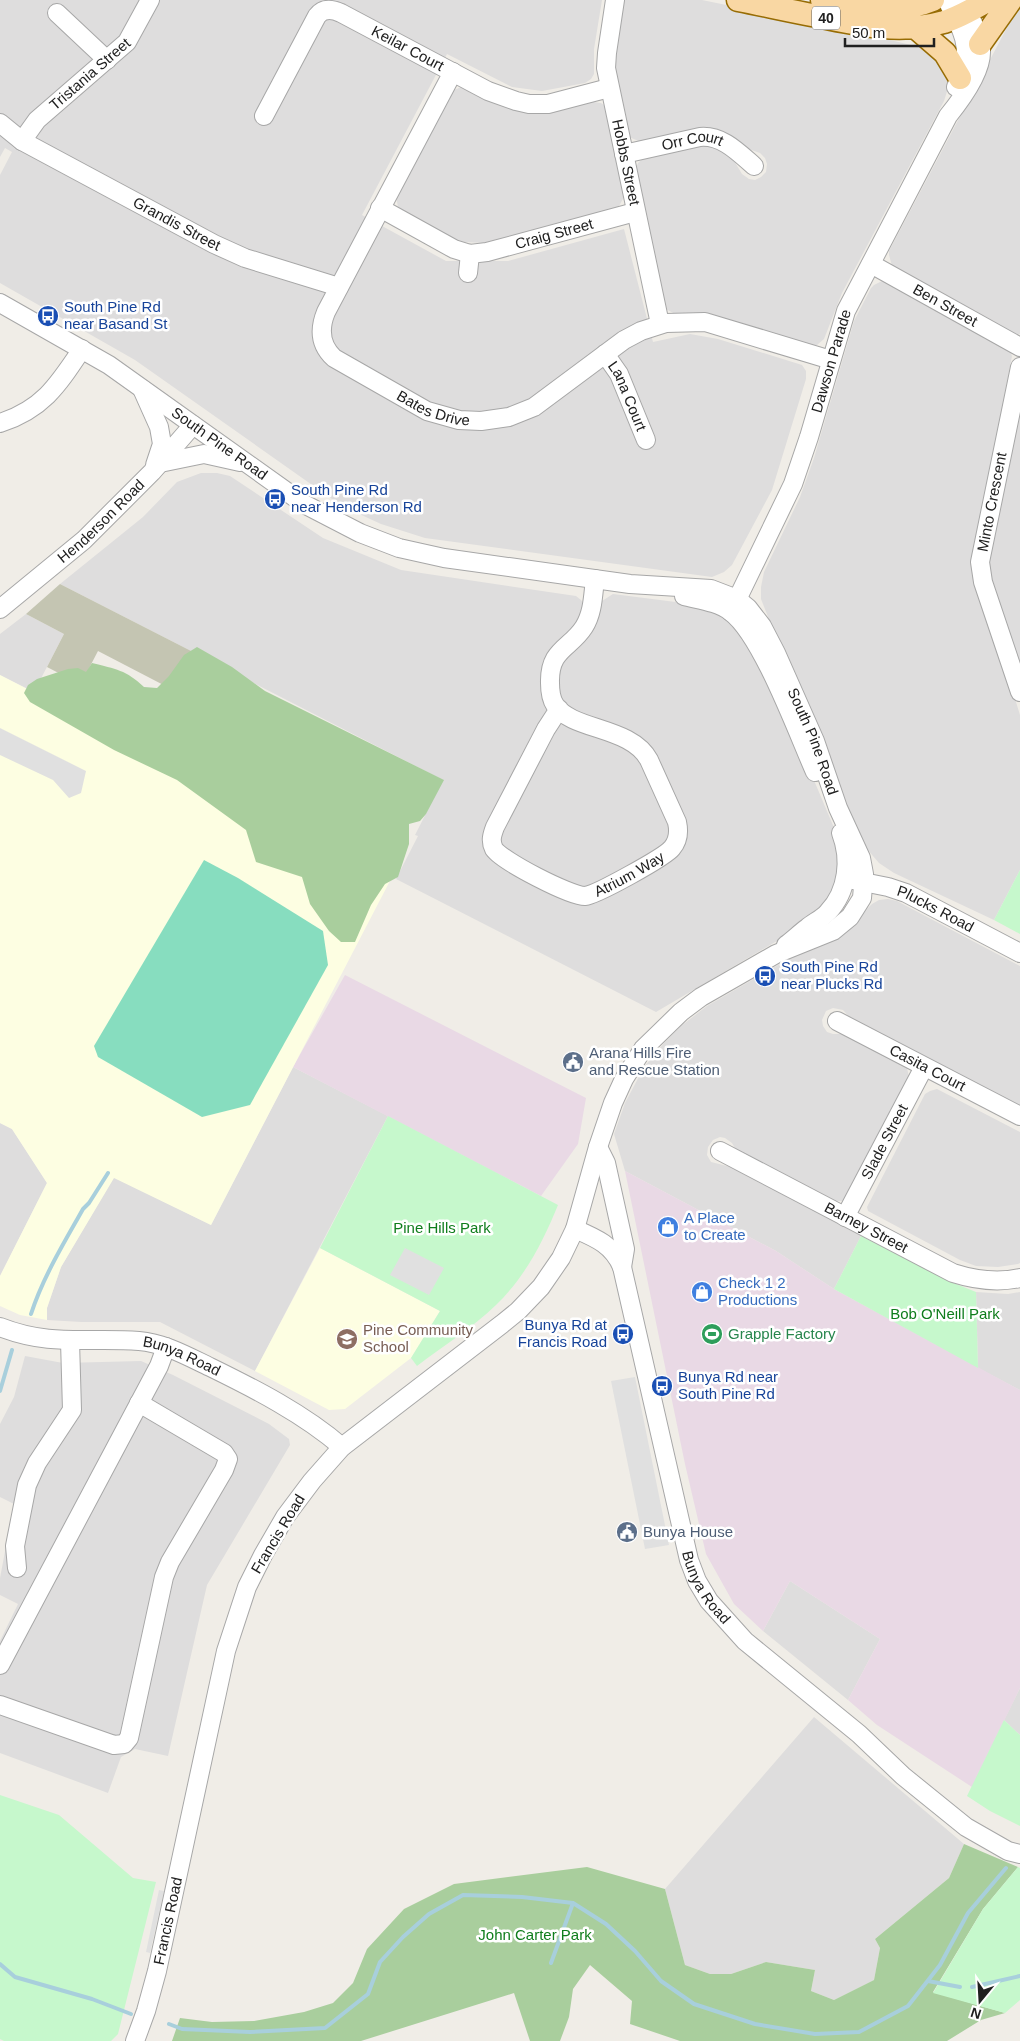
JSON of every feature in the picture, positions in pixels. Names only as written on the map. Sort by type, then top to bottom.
[{"type":"main road","name":"40","points":[[738,0],[867,26],[890,28],[941,23],[958,7],[989,0]]},
{"type":"main road","name":"40","points":[[822,0],[881,9],[905,7],[933,0]]},
{"type":"main road","points":[[980,44],[1010,0]]},
{"type":"main road","points":[[915,27],[948,56],[960,78]]},
{"type":"street","name":"Tristania Street","points":[[22,141],[37,120],[127,42],[150,0]]},
{"type":"street","name":"Hobbs Street","points":[[615,0],[606,59],[609,88],[660,324]]},
{"type":"street","points":[[958,7],[980,44]]},
{"type":"street","name":"Dawson Parade","points":[[948,116],[952,94],[966,61],[967,50],[958,7]]},
{"type":"street","name":"Keilar Court","points":[[264,116],[317,16],[324,10],[337,11],[496,94],[530,104],[562,101],[609,88]]},
{"type":"street","points":[[57,13],[107,60]]},
{"type":"street","name":"Dawson Parade","points":[[734,606],[793,484],[809,437],[846,311],[948,116],[963,97],[980,59],[980,44]]},
{"type":"street","name":"Bates Drive","points":[[452,72],[326,312],[321,328],[323,342],[331,355],[412,404],[459,420],[488,421],[522,413],[550,397],[634,334],[660,324],[678,321],[705,322],[831,360]]},
{"type":"street","name":"Grandis Street","points":[[0,123],[22,141],[214,244],[245,258],[339,287]]},
{"type":"street","name":"Orr Court","points":[[624,154],[710,137],[728,145],[754,166]]},
{"type":"street","points":[[380,208],[454,249],[470,254],[468,273]]},
{"type":"street","name":"Craig Street","points":[[470,254],[487,252],[635,212]]},
{"type":"street","name":"Ben Street","points":[[871,264],[1020,347]]},
{"type":"street","name":"South Pine Road","points":[[0,303],[82,349],[142,388],[304,504],[360,533],[399,548],[444,558],[630,584],[711,589],[734,606],[760,650],[832,810],[845,847],[845,879],[840,895],[828,912],[776,954]]},
{"type":"street","points":[[0,423],[17,418],[41,402],[63,378],[82,349]]},
{"type":"street","name":"Lana Court","points":[[605,354],[619,374],[646,440]]},
{"type":"street","name":"Minto Crescent","points":[[1020,367],[980,562],[983,582],[1020,692]]},
{"type":"street","points":[[142,388],[159,427],[162,444],[156,468]]},
{"type":"street","name":"Henderson Road","points":[[0,610],[84,540],[156,468],[193,425]]},
{"type":"street","points":[[156,468],[204,454],[227,458],[252,466]]},
{"type":"street","points":[[559,709],[553,701],[551,693],[550,670],[558,653],[581,631],[587,622],[596,579]]},
{"type":"street","name":"South Pine Road","points":[[598,1147],[613,1103],[624,1079],[643,1049],[680,1012],[701,997],[776,954],[833,930],[843,923],[859,905],[864,882],[860,858],[838,808],[815,741],[787,676],[762,626],[748,608],[734,606]]},
{"type":"street","name":"Atrium Way","points":[[559,709],[573,718],[631,742],[643,751],[649,760],[677,826],[675,842],[666,853],[602,890],[587,896],[565,891],[504,859],[496,851],[491,841],[495,827],[559,709]]},
{"type":"street","name":"Plucks Road","points":[[845,879],[906,893],[1020,953]]},
{"type":"street","name":"Casita Court","points":[[837,1021],[1020,1116]]},
{"type":"street","name":"Slade Street","points":[[845,1217],[924,1067]]},
{"type":"street","name":"Francis Road","points":[[134,2037],[146,2011],[157,1971],[226,1651],[247,1587],[285,1517],[312,1481],[342,1447],[518,1311],[541,1287],[561,1258],[575,1229],[598,1147]]},
{"type":"street","name":"Bunya Road","points":[[598,1147],[606,1163],[625,1249],[622,1266]]},
{"type":"street","name":"Barney Street","points":[[720,1151],[953,1273],[974,1279],[992,1281],[1020,1278]]},
{"type":"street","name":"Bunya Road","points":[[575,1229],[596,1238],[610,1247],[618,1256],[622,1266],[689,1560],[709,1601],[745,1641],[859,1734],[903,1776],[966,1827],[1008,1851],[1020,1854]]},
{"type":"street","name":"Bunya Road","points":[[0,1327],[28,1336],[70,1341],[140,1341],[166,1347],[213,1368],[271,1398],[328,1435],[342,1447]]},
{"type":"street","points":[[17,1568],[15,1546],[27,1485],[37,1463],[72,1410],[70,1341]]},
{"type":"street","points":[[0,1665],[161,1362],[166,1347]]},
{"type":"street","points":[[0,1705],[114,1745],[124,1744],[129,1738],[164,1577],[170,1562],[224,1470],[228,1459],[224,1453],[139,1403]]},
{"type":"street","name":"Bunya Road","points":[[859,1734],[907,1765],[972,1817],[1020,1843]]},
{"type":"shaded area","points":[[0,0],[602,0],[594,49],[594,74],[585,83],[542,91],[512,87],[447,54],[362,215],[446,261],[508,261],[624,229],[653,342],[690,334],[718,339],[802,365],[806,371],[806,379],[772,490],[732,565],[724,572],[712,577],[425,538],[381,524],[342,506],[135,360],[0,283],[0,175],[12,152],[5,148],[0,157]]},
{"type":"shaded area","points":[[623,0],[702,0],[847,30],[924,48],[949,70],[949,85],[944,101],[842,293],[824,339],[817,345],[812,346],[675,314],[664,308],[635,170],[638,163],[644,157],[699,145],[713,145],[733,159],[742,174],[749,179],[755,180],[761,177],[766,172],[767,164],[765,158],[760,153],[740,146],[641,142],[629,137],[613,66]]},
{"type":"shaded area","points":[[1020,3],[1020,334],[1016,335],[892,266],[889,251]]},
{"type":"shaded area","points":[[461,87],[548,110],[593,102],[601,103],[605,106],[624,192],[624,197],[619,206],[613,210],[483,243],[465,242],[451,238],[402,211],[398,207],[396,197],[452,91]]},
{"type":"shaded area","points":[[882,281],[1010,351],[1012,356],[973,562],[1020,715],[1020,870],[994,920],[894,873],[879,863],[867,849],[844,800],[761,599],[764,572],[800,497],[814,458],[854,321],[871,288]]},
{"type":"shaded area","points":[[1020,396],[1020,672],[988,569],[989,555]]},
{"type":"shaded area","points":[[201,473],[217,473],[230,476],[323,538],[401,570],[576,596],[581,600],[584,604],[573,631],[555,646],[547,658],[544,675],[546,715],[485,838],[487,848],[496,860],[578,901],[585,902],[598,898],[674,854],[683,841],[685,831],[649,747],[635,736],[571,710],[561,703],[555,683],[557,667],[562,657],[593,626],[602,601],[613,594],[699,605],[724,614],[746,634],[773,683],[840,842],[842,855],[840,874],[832,899],[811,921],[656,1012],[396,879],[418,836],[415,835],[443,780],[60,584],[143,517],[177,482]]},
{"type":"shaded area","points":[[60,584],[195,653],[175,691],[98,651],[85,676],[74,681],[47,667],[64,634],[26,614]]},
{"type":"shaded area","points":[[26,614],[64,634],[34,692],[0,675],[0,634]]},
{"type":"shaded area","points":[[0,675],[392,877],[211,1225],[114,1178],[61,1267],[47,1308],[47,1320],[20,1315],[0,1306],[0,1276],[47,1183],[12,1129],[0,1123]]},
{"type":"shaded area","points":[[570,723],[637,754],[672,827],[667,844],[599,886],[577,888],[503,851],[498,835],[556,727]]},
{"type":"shaded area","points":[[0,728],[86,771],[81,793],[69,798],[53,780],[0,755]]},
{"type":"shaded area","points":[[879,900],[897,901],[1020,966],[1020,1109],[852,1020],[843,1010],[833,1008],[826,1011],[822,1020],[827,1032],[845,1034],[902,1064],[907,1068],[909,1077],[846,1199],[831,1201],[736,1150],[732,1143],[725,1138],[720,1137],[713,1140],[708,1147],[707,1155],[711,1162],[739,1169],[861,1236],[834,1289],[776,1251],[625,1171],[614,1134],[625,1103],[644,1067],[681,1026],[707,1006],[854,921],[872,904]]},
{"type":"shaded area","points":[[345,975],[586,1098],[578,1144],[541,1196],[293,1067]]},
{"type":"shaded area","points":[[293,1067],[388,1116],[255,1371],[160,1322],[47,1320],[47,1308],[61,1267],[114,1177],[211,1225]]},
{"type":"shaded area","points":[[937,1089],[1020,1132],[1020,1263],[1018,1264],[998,1267],[976,1266],[960,1260],[868,1211],[867,1207],[925,1094]]},
{"type":"shaded area","points":[[0,1123],[12,1129],[47,1183],[0,1276]]},
{"type":"shaded area","points":[[625,1171],[776,1251],[834,1289],[1020,1390],[1020,1688],[972,1787],[877,1725],[848,1700],[880,1639],[790,1581],[763,1631],[734,1604],[706,1554],[685,1464]]},
{"type":"shaded area","name":"Pine Community School","points":[[320,1248],[440,1311],[411,1358],[345,1409],[329,1410],[255,1371]]},
{"type":"shaded area","points":[[405,1248],[444,1268],[429,1295],[390,1275]]},
{"type":"shaded area","points":[[976,1292],[1008,1294],[1020,1292],[1020,1390],[978,1368]]},
{"type":"shaded area","points":[[25,1356],[63,1363],[141,1361],[173,1375],[269,1424],[289,1439],[290,1445],[207,1585],[168,1756],[135,1749],[121,1757],[108,1793],[0,1753],[0,1641],[18,1604],[0,1595],[0,1578],[14,1504],[0,1497],[0,1424],[14,1397]]},
{"type":"shaded area","points":[[635,1377],[669,1545],[645,1549],[611,1381]]},
{"type":"shaded area","points":[[790,1581],[880,1639],[848,1700],[763,1631]]},
{"type":"shaded area","points":[[1020,1688],[1020,1735],[1004,1720]]},
{"type":"shaded area","points":[[814,1717],[964,1844],[949,1878],[875,1939],[880,1948],[874,1980],[834,2000],[811,1991],[815,1970],[766,1962],[731,1974],[710,1974],[685,1965],[665,1889]]},
{"type":"shaded area","points":[[159,1890],[164,1891],[150,1953],[146,1952]]},
{"type":"green space","points":[[197,647],[232,667],[265,691],[444,780],[426,814],[420,821],[409,824],[409,844],[398,877],[385,884],[371,905],[355,942],[341,942],[329,931],[310,904],[302,877],[256,862],[246,830],[177,780],[114,750],[30,702],[24,693],[28,685],[37,679],[68,669],[78,668],[86,672],[92,663],[120,671],[132,677],[144,687],[157,688],[169,676],[184,655]]},
{"type":"green space","points":[[204,860],[238,878],[323,931],[328,965],[250,1105],[202,1117],[98,1057],[94,1046]]},
{"type":"green space","points":[[1020,870],[1020,934],[994,920]]},
{"type":"green space","name":"Pine Hills Park","points":[[388,1116],[558,1205],[532,1258],[516,1283],[496,1305],[477,1321],[417,1366],[411,1358],[440,1311],[320,1248]]},
{"type":"green space","name":"Bob O'Neill Park","points":[[861,1236],[951,1282],[976,1292],[978,1368],[834,1289]]},
{"type":"green space","points":[[1004,1720],[1020,1735],[1020,1826],[990,1811],[967,1796]]},
{"type":"green space","points":[[0,1795],[59,1815],[133,1878],[156,1882],[118,2034],[111,2041],[4,2041],[0,2039]]},
{"type":"green space","name":"John Carter Park","points":[[964,1844],[1018,1867],[983,1909],[933,1992],[1005,2013],[981,2020],[947,2041],[680,2041],[630,2024],[632,2001],[590,1965],[573,1989],[569,2017],[560,2041],[530,2041],[514,1993],[361,2041],[172,2041],[180,2018],[212,2022],[254,2021],[304,2012],[333,2003],[353,1983],[367,1949],[404,1909],[454,1884],[587,1867],[665,1889],[685,1965],[710,1974],[731,1974],[766,1962],[815,1970],[811,1991],[834,2000],[874,1980],[880,1948],[875,1939],[949,1878]]},
{"type":"green space","points":[[1018,1867],[1020,1868],[1020,2000],[1005,2013],[933,1993],[983,1909]]},
{"type":"waterway","points":[[31,1314],[61,1247],[83,1209],[89,1203],[108,1173]]},
{"type":"waterway","points":[[0,1391],[12,1350]]},
{"type":"waterway","points":[[169,2024],[182,2029],[250,2032],[325,2028],[368,1994],[380,1962],[403,1937],[429,1914],[463,1895],[522,1897],[573,1903],[606,1924],[635,1951],[661,1981],[694,2004],[755,2024],[815,2034],[859,2032],[908,2006],[940,1965],[968,1913],[1006,1868]]},
{"type":"waterway","points":[[551,1963],[573,1903]]},
{"type":"waterway","points":[[0,1964],[15,1977],[92,1999],[131,2014]]},
{"type":"waterway","points":[[972,1987],[1020,1976]]},
{"type":"waterway","points":[[928,1981],[960,1987]]},
{"type":"place","name":"South Pine Rd near Basand St","points":[[48,316]]},
{"type":"place","name":"South Pine Rd near Henderson Rd","points":[[275,499]]},
{"type":"place","name":"South Pine Rd near Plucks Rd","points":[[765,976]]},
{"type":"place","name":"Arana Hills Fire and Rescue Station","points":[[573,1062]]},
{"type":"place","name":"A Place to Create","points":[[668,1227]]},
{"type":"place","name":"Check 1 2 Productions","points":[[702,1292]]},
{"type":"place","name":"Bunya Rd at Francis Road","points":[[623,1334]]},
{"type":"place","name":"Grapple Factory","points":[[712,1334]]},
{"type":"place","name":"Pine Community School","points":[[347,1339]]},
{"type":"place","name":"Bunya Rd near South Pine Rd","points":[[662,1386]]},
{"type":"place","name":"Bunya House","points":[[627,1532]]}]
